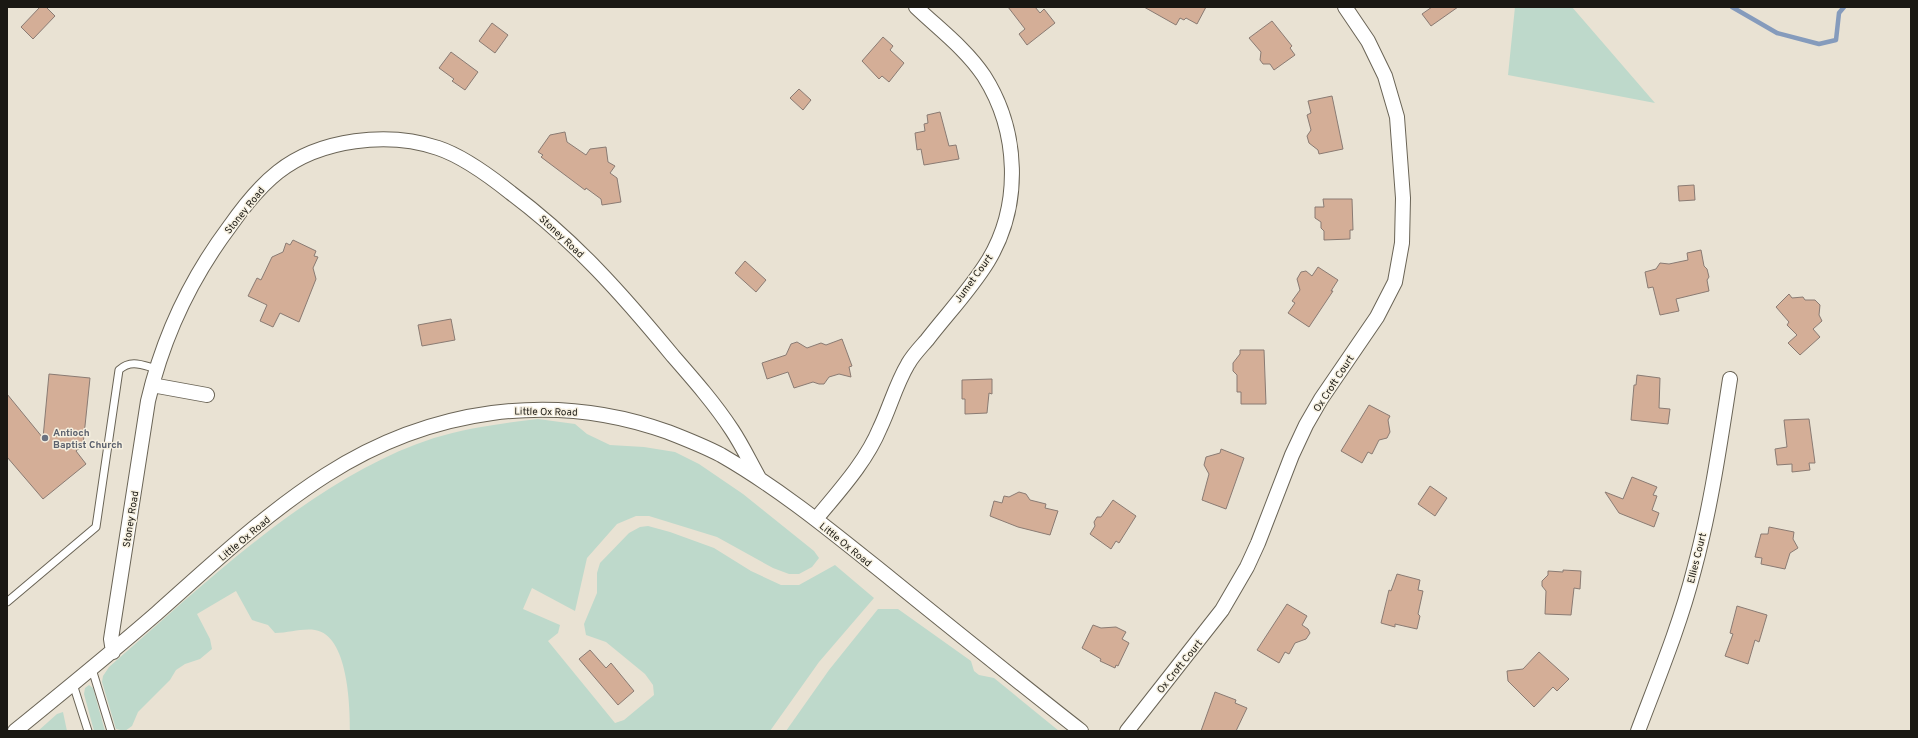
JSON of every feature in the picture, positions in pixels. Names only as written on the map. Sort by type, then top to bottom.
[{"type":"street","name":"Jumet Court","points":[[816,519],[868,451],[880,428],[893,393],[908,363],[988,261],[1005,224],[1012,187],[1012,166],[1007,130],[1002,113],[984,76],[961,48],[916,7]]},
{"type":"street","name":"Ox Croft Court","points":[[1127,731],[1222,610],[1247,567],[1258,543],[1292,455],[1306,425],[1321,399],[1377,317],[1394,282],[1402,242],[1403,198],[1397,117],[1385,76],[1368,41],[1345,7]]},
{"type":"street","name":"Stoney Road","points":[[113,652],[111,639],[152,385],[169,333],[202,266],[246,203],[280,170],[297,160],[325,148],[374,139],[410,140],[440,148],[488,175],[545,218],[576,246],[633,306],[704,392],[732,430],[759,478]]},
{"type":"street","name":"Ellies Court","points":[[1638,731],[1674,636],[1694,571],[1714,485],[1730,378]]},
{"type":"street","points":[[152,385],[208,395]]},
{"type":"street","name":"Little Ox Road","points":[[14,731],[113,652],[246,535],[301,493],[352,460],[418,429],[464,418],[510,410],[544,409],[576,410],[613,415],[643,423],[685,438],[718,453],[759,478],[816,519],[1081,731]]},
{"type":"lane","points":[[7,602],[96,526],[120,370],[125,365],[135,363],[156,369]]},
{"type":"lane","points":[[92,669],[111,731]]},
{"type":"lane","points":[[73,684],[88,731]]},
{"type":"green space","points":[[1515,7],[1572,7],[1655,103],[1508,75]]},
{"type":"green space","points":[[538,419],[575,424],[587,434],[610,445],[644,447],[675,452],[699,464],[743,494],[814,551],[819,558],[812,567],[799,574],[789,574],[773,568],[717,537],[649,516],[636,516],[617,524],[587,558],[575,611],[532,588],[523,609],[560,625],[558,633],[548,641],[615,723],[624,720],[654,695],[653,685],[645,674],[606,642],[586,635],[584,624],[597,593],[597,573],[600,563],[629,533],[640,527],[648,526],[670,532],[714,548],[751,571],[781,585],[799,585],[835,565],[874,598],[819,662],[770,731],[350,731],[348,689],[341,657],[334,644],[326,635],[315,630],[275,633],[268,625],[252,620],[236,591],[197,614],[210,639],[212,649],[200,659],[185,664],[176,670],[170,680],[138,712],[132,726],[125,731],[116,729],[102,682],[103,676],[109,667],[183,602],[262,536],[303,506],[346,479],[389,456],[434,438],[459,431]]},
{"type":"green space","points":[[878,609],[898,609],[971,661],[974,671],[979,675],[994,678],[1059,731],[786,731],[829,670]]},
{"type":"green space","points":[[89,685],[93,688],[105,731],[94,731],[84,694],[85,688]]},
{"type":"green space","points":[[63,712],[67,731],[38,731],[57,714]]},
{"type":"building","points":[[40,7],[46,7],[55,16],[33,39],[21,27]]},
{"type":"building","points":[[1008,7],[1035,7],[1040,13],[1044,9],[1055,23],[1027,45],[1019,34],[1025,29]]},
{"type":"building","points":[[1144,7],[1206,7],[1197,24],[1186,18],[1184,20],[1180,18],[1176,25]]},
{"type":"building","points":[[1432,7],[1458,7],[1431,26],[1422,14]]},
{"type":"building","points":[[1272,21],[1292,46],[1290,48],[1295,55],[1274,70],[1270,64],[1263,64],[1260,60],[1261,52],[1249,38]]},
{"type":"building","points":[[492,23],[508,35],[495,53],[479,41]]},
{"type":"building","points":[[883,37],[893,46],[890,50],[904,63],[889,82],[882,76],[879,79],[862,61]]},
{"type":"building","points":[[451,52],[478,72],[465,90],[452,81],[454,79],[439,68]]},
{"type":"building","points":[[799,89],[811,100],[803,110],[790,98]]},
{"type":"building","points":[[1332,96],[1343,149],[1319,154],[1318,150],[1309,143],[1307,136],[1311,130],[1307,115],[1311,113],[1308,101]]},
{"type":"building","points":[[940,112],[949,146],[956,145],[959,159],[924,165],[921,149],[917,150],[915,133],[925,131],[924,124],[928,123],[927,115]]},
{"type":"building","points":[[565,132],[567,142],[586,155],[590,149],[606,147],[608,162],[615,166],[610,173],[617,178],[621,202],[602,205],[601,199],[586,188],[585,190],[541,157],[543,155],[538,152],[550,135]]},
{"type":"building","points":[[1694,185],[1695,200],[1679,201],[1678,186]]},
{"type":"building","points":[[1323,199],[1352,199],[1353,230],[1350,230],[1350,239],[1324,240],[1324,231],[1321,228],[1321,222],[1315,218],[1315,207],[1324,207]]},
{"type":"building","points":[[293,240],[316,251],[314,256],[318,257],[313,268],[316,279],[299,322],[280,313],[273,327],[260,321],[267,305],[248,296],[257,278],[261,280],[272,257],[283,252],[286,243],[290,245]]},
{"type":"building","points":[[1701,250],[1704,266],[1707,269],[1709,277],[1707,280],[1709,291],[1676,299],[1679,311],[1660,315],[1653,287],[1648,288],[1645,272],[1656,269],[1660,263],[1669,264],[1688,260],[1687,253]]},
{"type":"building","points":[[745,261],[766,280],[756,292],[735,273]]},
{"type":"building","points":[[1318,267],[1338,280],[1331,291],[1333,291],[1309,327],[1288,313],[1295,303],[1292,301],[1300,290],[1297,279],[1301,272],[1306,271],[1312,276]]},
{"type":"building","points":[[1789,294],[1792,298],[1803,297],[1805,300],[1815,300],[1820,305],[1819,315],[1822,321],[1813,329],[1820,337],[1800,355],[1788,343],[1797,335],[1787,325],[1789,322],[1776,307]]},
{"type":"building","points":[[451,319],[455,340],[422,346],[418,325]]},
{"type":"building","points":[[842,339],[852,366],[849,367],[851,377],[839,374],[829,377],[824,384],[813,382],[794,388],[788,372],[767,379],[762,363],[786,355],[791,344],[797,342],[807,348],[821,343],[826,345]]},
{"type":"building","points":[[1240,350],[1264,350],[1266,404],[1241,404],[1241,392],[1237,392],[1237,375],[1233,371],[1233,363],[1240,354]]},
{"type":"building","name":"Antioch Baptist Church","points":[[49,374],[90,378],[83,445],[76,451],[86,464],[43,499],[7,457],[7,394],[43,438]]},
{"type":"building","points":[[1637,375],[1660,378],[1659,408],[1670,409],[1668,424],[1631,420],[1634,385],[1636,385]]},
{"type":"building","points":[[992,379],[992,394],[989,393],[987,413],[965,414],[965,399],[962,399],[962,380]]},
{"type":"building","points":[[1369,405],[1390,416],[1388,420],[1390,432],[1387,438],[1379,440],[1372,454],[1368,452],[1362,463],[1341,451]]},
{"type":"building","points":[[1809,419],[1815,463],[1809,463],[1810,470],[1792,472],[1792,464],[1777,465],[1775,449],[1787,447],[1784,420]]},
{"type":"building","points":[[1221,449],[1244,458],[1226,509],[1202,500],[1209,474],[1204,465],[1206,457],[1220,453]]},
{"type":"building","points":[[1632,477],[1657,487],[1653,495],[1657,496],[1652,510],[1659,513],[1654,527],[1619,513],[1605,492],[1623,499]]},
{"type":"building","points":[[1430,486],[1447,498],[1435,516],[1418,504]]},
{"type":"building","points":[[1019,492],[1026,494],[1030,500],[1046,504],[1045,508],[1058,511],[1050,535],[1018,527],[990,516],[994,501],[1002,503],[1004,496],[1009,497]]},
{"type":"building","points":[[1113,500],[1136,516],[1119,543],[1116,541],[1111,549],[1090,534],[1095,526],[1094,522],[1097,517],[1101,517]]},
{"type":"building","points":[[1769,527],[1794,532],[1793,539],[1798,548],[1790,553],[1785,569],[1761,564],[1762,558],[1755,557],[1761,534],[1768,534]]},
{"type":"building","points":[[1563,570],[1581,571],[1580,589],[1574,588],[1571,615],[1545,614],[1546,591],[1542,586],[1542,581],[1548,575],[1548,571],[1563,572]]},
{"type":"building","points":[[1397,574],[1420,580],[1418,590],[1423,591],[1418,614],[1420,616],[1417,629],[1395,624],[1395,627],[1381,623],[1389,590],[1391,591]]},
{"type":"building","points":[[1287,604],[1307,616],[1302,625],[1308,629],[1310,633],[1306,639],[1295,643],[1289,654],[1285,652],[1279,663],[1257,650]]},
{"type":"building","points":[[1737,606],[1767,615],[1759,642],[1755,640],[1748,664],[1725,656],[1733,634],[1730,633]]},
{"type":"building","points":[[1093,625],[1101,628],[1116,627],[1126,632],[1122,639],[1129,643],[1118,666],[1116,665],[1115,668],[1100,661],[1101,659],[1082,648]]},
{"type":"building","points":[[590,650],[606,668],[611,663],[634,691],[618,705],[579,659]]},
{"type":"building","points":[[1539,652],[1569,679],[1557,691],[1553,687],[1534,707],[1508,681],[1507,671],[1523,669]]},
{"type":"building","points":[[1215,692],[1236,700],[1235,703],[1247,708],[1236,731],[1201,731]]},
{"type":"waterway","points":[[1732,7],[1777,33],[1819,44],[1836,40],[1839,13],[1844,7]]},
{"type":"place","name":"Antioch Baptist Church","points":[[45,438]]}]
